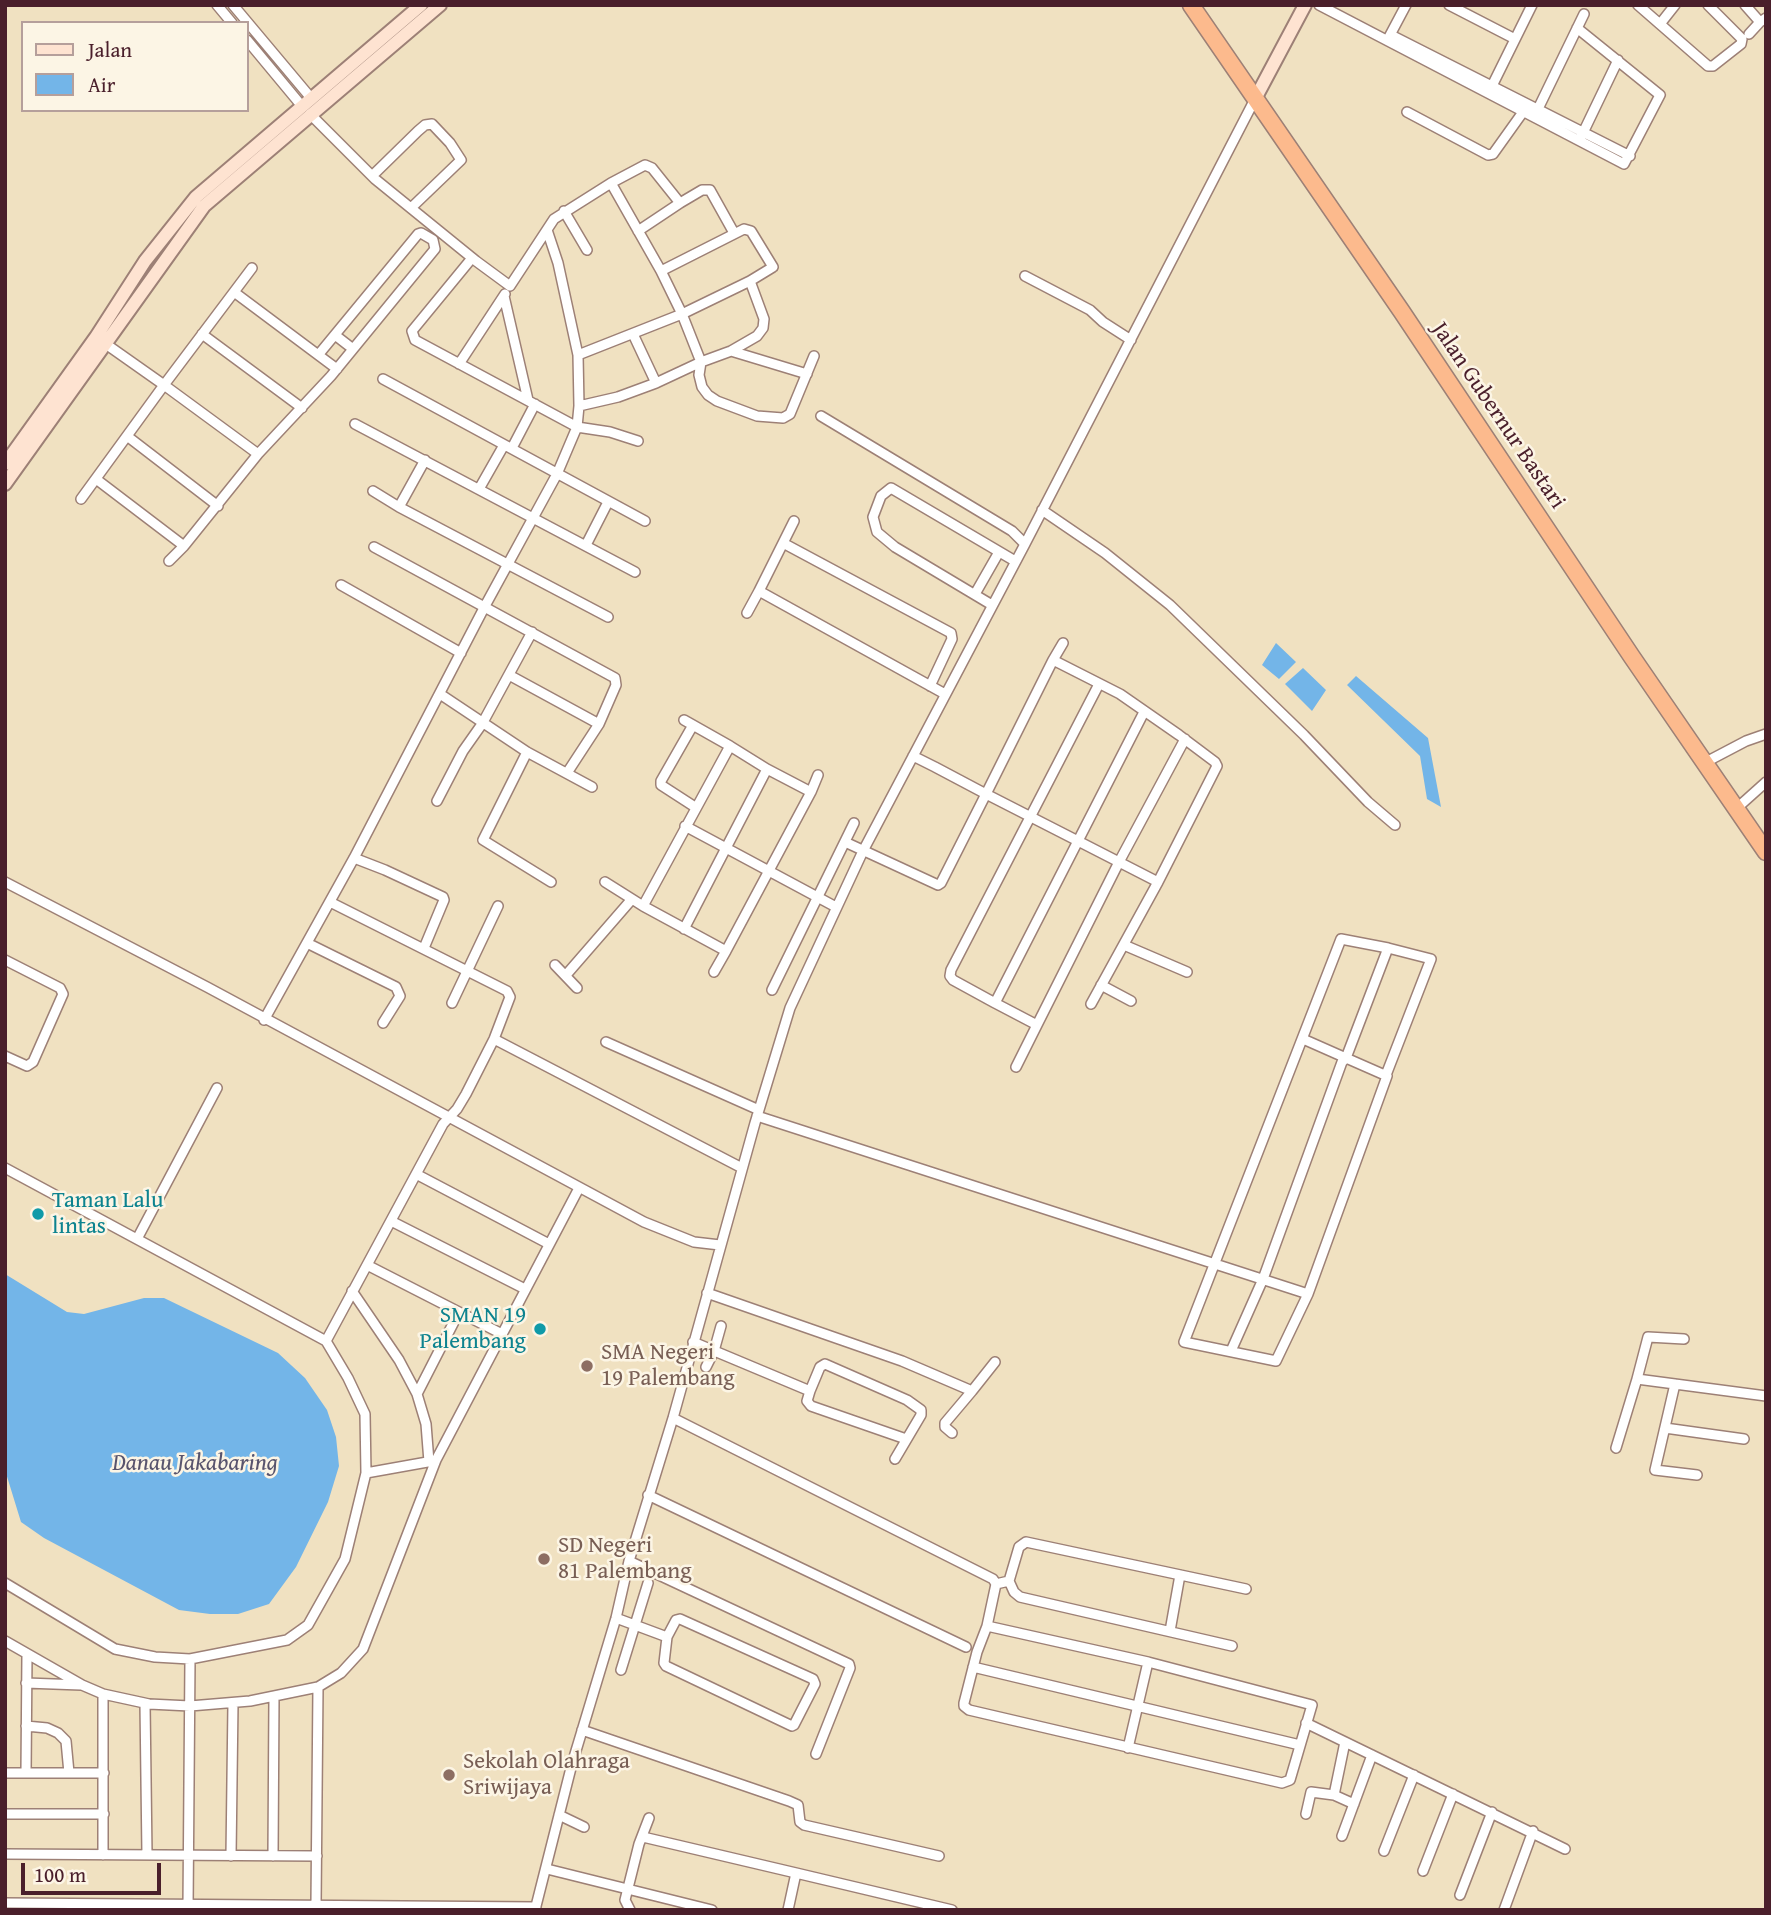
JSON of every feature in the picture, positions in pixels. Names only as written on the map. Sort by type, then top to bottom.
[{"type":"highway","name":"Jalan Gubernur Bastari","points":[[1191,5],[1257,93],[1617,634],[1766,852]]},
{"type":"street","points":[[217,5],[230,21]]},
{"type":"street","points":[[233,5],[245,21]]},
{"type":"street","points":[[5,464],[204,206],[421,5]]},
{"type":"street","points":[[311,106],[440,5]]},
{"type":"street","points":[[5,1903],[188,1907],[316,1905],[536,1908],[582,1730],[616,1618],[629,1561],[673,1418],[786,1018],[847,882],[1305,5]]},
{"type":"street","points":[[1319,5],[1334,9],[1535,114],[1579,142],[1622,164],[1630,156],[1660,95],[1577,28]]},
{"type":"street","points":[[1389,38],[1406,5]]},
{"type":"street","points":[[1449,5],[1515,39]]},
{"type":"street","points":[[1490,91],[1532,5]]},
{"type":"street","points":[[1638,5],[1708,66],[1713,66],[1741,44],[1742,39],[1708,5]]},
{"type":"street","points":[[1660,24],[1675,5]]},
{"type":"street","points":[[1745,5],[1763,20],[1749,34]]},
{"type":"street","points":[[1535,114],[1584,14]]},
{"type":"street","points":[[248,24],[311,106]]},
{"type":"street","points":[[248,41],[311,106],[372,176],[510,286]]},
{"type":"street","points":[[1579,142],[1618,60]]},
{"type":"street","points":[[1490,91],[1523,112],[1584,132],[1630,156]]},
{"type":"street","points":[[1407,112],[1488,156],[1493,154],[1523,112]]},
{"type":"street","points":[[372,176],[425,125],[432,124],[461,160],[411,208]]},
{"type":"street","points":[[458,364],[554,219],[564,211],[611,183],[649,165],[680,203]]},
{"type":"street","points":[[611,183],[682,314],[701,362],[699,375],[702,387],[708,395],[757,416],[783,418],[790,414],[814,356]]},
{"type":"street","points":[[638,231],[702,190],[710,190],[734,233]]},
{"type":"street","points":[[564,211],[587,250]]},
{"type":"street","points":[[578,355],[682,314],[750,281],[772,266],[751,231],[744,229],[661,271]]},
{"type":"street","points":[[264,1020],[354,858],[557,474],[576,427],[579,406],[578,355],[558,263],[547,230]]},
{"type":"street","points":[[169,561],[218,506],[258,454],[337,369],[435,249],[433,240],[418,234],[319,354]]},
{"type":"street","points":[[472,258],[412,331],[415,340],[576,427],[610,432],[638,441]]},
{"type":"street","points":[[81,499],[252,268]]},
{"type":"street","points":[[1025,276],[1090,310],[1103,323],[1131,340]]},
{"type":"street","points":[[579,406],[618,397],[656,383],[731,351],[757,336],[763,328],[764,320],[750,281]]},
{"type":"street","points":[[234,292],[337,369]]},
{"type":"street","points":[[479,489],[508,447],[531,402],[504,296]]},
{"type":"street","points":[[202,334],[302,408]]},
{"type":"street","points":[[633,334],[656,383]]},
{"type":"street","points":[[335,335],[353,349]]},
{"type":"street","points":[[101,341],[258,454]]},
{"type":"street","points":[[5,484],[101,341]]},
{"type":"street","points":[[731,351],[807,374]]},
{"type":"street","points":[[383,379],[645,521]]},
{"type":"street","points":[[821,416],[1012,531],[1025,544]]},
{"type":"street","points":[[355,425],[635,572]]},
{"type":"street","points":[[127,436],[218,506]]},
{"type":"street","points":[[399,507],[425,460]]},
{"type":"street","points":[[96,479],[184,546]]},
{"type":"street","points":[[992,605],[895,547],[877,532],[873,517],[881,496],[891,488],[1015,561]]},
{"type":"street","points":[[373,491],[608,617]]},
{"type":"street","points":[[586,545],[608,502]]},
{"type":"street","points":[[1042,510],[1105,553],[1170,605],[1395,825]]},
{"type":"street","points":[[747,613],[794,521]]},
{"type":"street","points":[[783,543],[951,633],[953,639],[930,685]]},
{"type":"street","points":[[374,547],[615,678],[616,685],[599,724],[567,773]]},
{"type":"street","points":[[975,594],[999,552]]},
{"type":"street","points":[[341,584],[461,653]]},
{"type":"street","points":[[759,591],[945,694]]},
{"type":"street","points":[[437,801],[532,632]]},
{"type":"street","points":[[845,842],[938,885],[1063,643]]},
{"type":"street","points":[[1053,660],[1120,694],[1185,739],[1217,766],[1158,882],[1091,1004]]},
{"type":"street","points":[[509,675],[599,724]]},
{"type":"street","points":[[1037,1025],[953,981],[950,976],[1099,684]]},
{"type":"street","points":[[440,694],[527,752],[592,787]]},
{"type":"street","points":[[995,1003],[1144,712]]},
{"type":"street","points":[[695,807],[661,785],[688,722],[811,792]]},
{"type":"street","points":[[1706,762],[1746,741],[1766,734]]},
{"type":"street","points":[[1016,1067],[1119,862],[1185,739]]},
{"type":"street","points":[[643,906],[730,746]]},
{"type":"street","points":[[527,752],[483,840],[551,883]]},
{"type":"street","points":[[912,756],[1158,882]]},
{"type":"street","points":[[684,929],[767,769]]},
{"type":"street","points":[[714,972],[818,775]]},
{"type":"street","points":[[1737,808],[1766,782]]},
{"type":"street","points":[[772,990],[854,823]]},
{"type":"street","points":[[685,826],[836,907]]},
{"type":"street","points":[[354,858],[443,897],[424,948]]},
{"type":"street","points":[[831,873],[847,882]]},
{"type":"street","points":[[5,882],[208,987],[264,1020],[579,1188],[662,1230],[694,1242],[720,1245]]},
{"type":"street","points":[[606,882],[643,906],[726,951]]},
{"type":"street","points":[[566,975],[632,899]]},
{"type":"street","points":[[326,1341],[443,1124],[457,1109],[494,1039],[510,993],[330,902]]},
{"type":"street","points":[[452,1003],[498,906]]},
{"type":"street","points":[[1341,939],[1431,959],[1386,1075],[1308,1294],[1276,1361],[1184,1342],[1303,1039],[1341,939]]},
{"type":"street","points":[[307,943],[396,987],[400,996],[383,1023]]},
{"type":"street","points":[[1124,945],[1187,972]]},
{"type":"street","points":[[1231,1351],[1263,1279],[1342,1062],[1346,1058],[1388,948]]},
{"type":"street","points":[[5,1056],[27,1066],[31,1065],[63,994],[60,988],[6,963]]},
{"type":"street","points":[[555,965],[577,988]]},
{"type":"street","points":[[1101,985],[1131,1001]]},
{"type":"street","points":[[494,1039],[742,1168]]},
{"type":"street","points":[[1303,1039],[1386,1075]]},
{"type":"street","points":[[606,1042],[758,1113],[1308,1294]]},
{"type":"street","points":[[137,1240],[217,1088]]},
{"type":"street","points":[[5,1168],[326,1341],[365,1414],[366,1473],[345,1559],[307,1625],[287,1640],[190,1659],[155,1657],[115,1649],[5,1583]]},
{"type":"street","points":[[416,1174],[549,1244]]},
{"type":"street","points":[[5,1641],[103,1695],[145,1704],[190,1706],[233,1703],[317,1687],[341,1673],[363,1649],[432,1461],[579,1188]]},
{"type":"street","points":[[391,1220],[525,1289]]},
{"type":"street","points":[[367,1265],[502,1334]]},
{"type":"street","points":[[352,1291],[399,1360],[416,1394],[426,1424],[432,1461]]},
{"type":"street","points":[[707,1293],[902,1361],[972,1391]]},
{"type":"street","points":[[416,1394],[459,1312]]},
{"type":"street","points":[[706,1367],[721,1326]]},
{"type":"street","points":[[1616,1448],[1648,1337],[1684,1339]]},
{"type":"street","points":[[694,1342],[810,1391]]},
{"type":"street","points":[[952,1433],[945,1427],[945,1423],[995,1362]]},
{"type":"street","points":[[895,1459],[922,1412],[907,1400],[825,1364],[820,1367],[807,1401],[811,1406],[906,1439]]},
{"type":"street","points":[[1637,1379],[1766,1396]]},
{"type":"street","points":[[1675,1384],[1656,1470],[1698,1475]]},
{"type":"street","points":[[673,1418],[993,1579],[996,1584],[987,1626],[964,1703],[969,1710],[1282,1783],[1290,1780],[1312,1705],[1148,1662],[987,1626]]},
{"type":"street","points":[[1665,1428],[1744,1439]]},
{"type":"street","points":[[366,1473],[432,1461]]},
{"type":"street","points":[[648,1495],[966,1647]]},
{"type":"street","points":[[1232,1646],[1020,1597],[1014,1592],[1009,1581],[1019,1547],[1026,1542],[1246,1589]]},
{"type":"street","points":[[629,1561],[849,1664],[850,1668],[816,1754]]},
{"type":"street","points":[[1170,1630],[1180,1575]]},
{"type":"street","points":[[996,1584],[1009,1581]]},
{"type":"street","points":[[621,1670],[648,1583]]},
{"type":"street","points":[[616,1618],[667,1637]]},
{"type":"street","points":[[680,1619],[813,1679],[815,1684],[792,1726],[666,1666],[664,1663],[667,1637],[676,1620],[680,1619]]},
{"type":"street","points":[[26,1773],[27,1654]]},
{"type":"street","points":[[188,1907],[190,1659]]},
{"type":"street","points":[[1128,1748],[1148,1662]]},
{"type":"street","points":[[973,1667],[1300,1745]]},
{"type":"street","points":[[26,1683],[82,1685]]},
{"type":"street","points":[[316,1905],[317,1687]]},
{"type":"street","points":[[103,1695],[103,1855]]},
{"type":"street","points":[[273,1856],[274,1696]]},
{"type":"street","points":[[231,1856],[233,1703]]},
{"type":"street","points":[[145,1704],[147,1855]]},
{"type":"street","points":[[1306,1723],[1533,1831],[1565,1849]]},
{"type":"street","points":[[26,1726],[47,1728],[66,1741],[69,1773]]},
{"type":"street","points":[[582,1730],[789,1801],[798,1805],[800,1822],[804,1825],[939,1856]]},
{"type":"street","points":[[1334,1795],[1345,1742]]},
{"type":"street","points":[[1342,1836],[1372,1755]]},
{"type":"street","points":[[5,1773],[104,1773]]},
{"type":"street","points":[[1384,1851],[1414,1775]]},
{"type":"street","points":[[1306,1814],[1311,1793],[1334,1795],[1354,1804]]},
{"type":"street","points":[[1423,1871],[1453,1794]]},
{"type":"street","points":[[1461,1895],[1492,1812]]},
{"type":"street","points":[[5,1814],[104,1814]]},
{"type":"street","points":[[559,1815],[584,1827]]},
{"type":"street","points":[[630,1910],[625,1900],[639,1844],[649,1818]]},
{"type":"street","points":[[1504,1910],[1533,1831]]},
{"type":"street","points":[[643,1837],[953,1910]]},
{"type":"street","points":[[5,1854],[317,1856]]},
{"type":"street","points":[[547,1869],[712,1910]]},
{"type":"street","points":[[788,1910],[796,1873]]},
{"type":"water","points":[[1276,643],[1296,662],[1279,679],[1262,665]]},
{"type":"water","points":[[1303,668],[1326,690],[1312,711],[1285,684]]},
{"type":"water","points":[[1356,676],[1428,738],[1441,807],[1427,799],[1420,756],[1347,685]]},
{"type":"water","name":"Danau Jakabaring","points":[[5,1274],[67,1312],[84,1314],[144,1298],[164,1298],[278,1353],[305,1378],[327,1410],[336,1437],[339,1466],[328,1502],[296,1567],[269,1604],[238,1614],[179,1610],[44,1538],[21,1522],[5,1470]]},
{"type":"place","name":"Taman Lalu lintas","points":[[38,1214]]},
{"type":"place","name":"SMAN 19 Palembang","points":[[540,1329]]},
{"type":"place","name":"SMA Negeri 19 Palembang","points":[[587,1366]]},
{"type":"place","name":"SD Negeri 81 Palembang","points":[[544,1559]]},
{"type":"place","name":"Sekolah Olahraga Sriwijaya","points":[[449,1775]]}]
